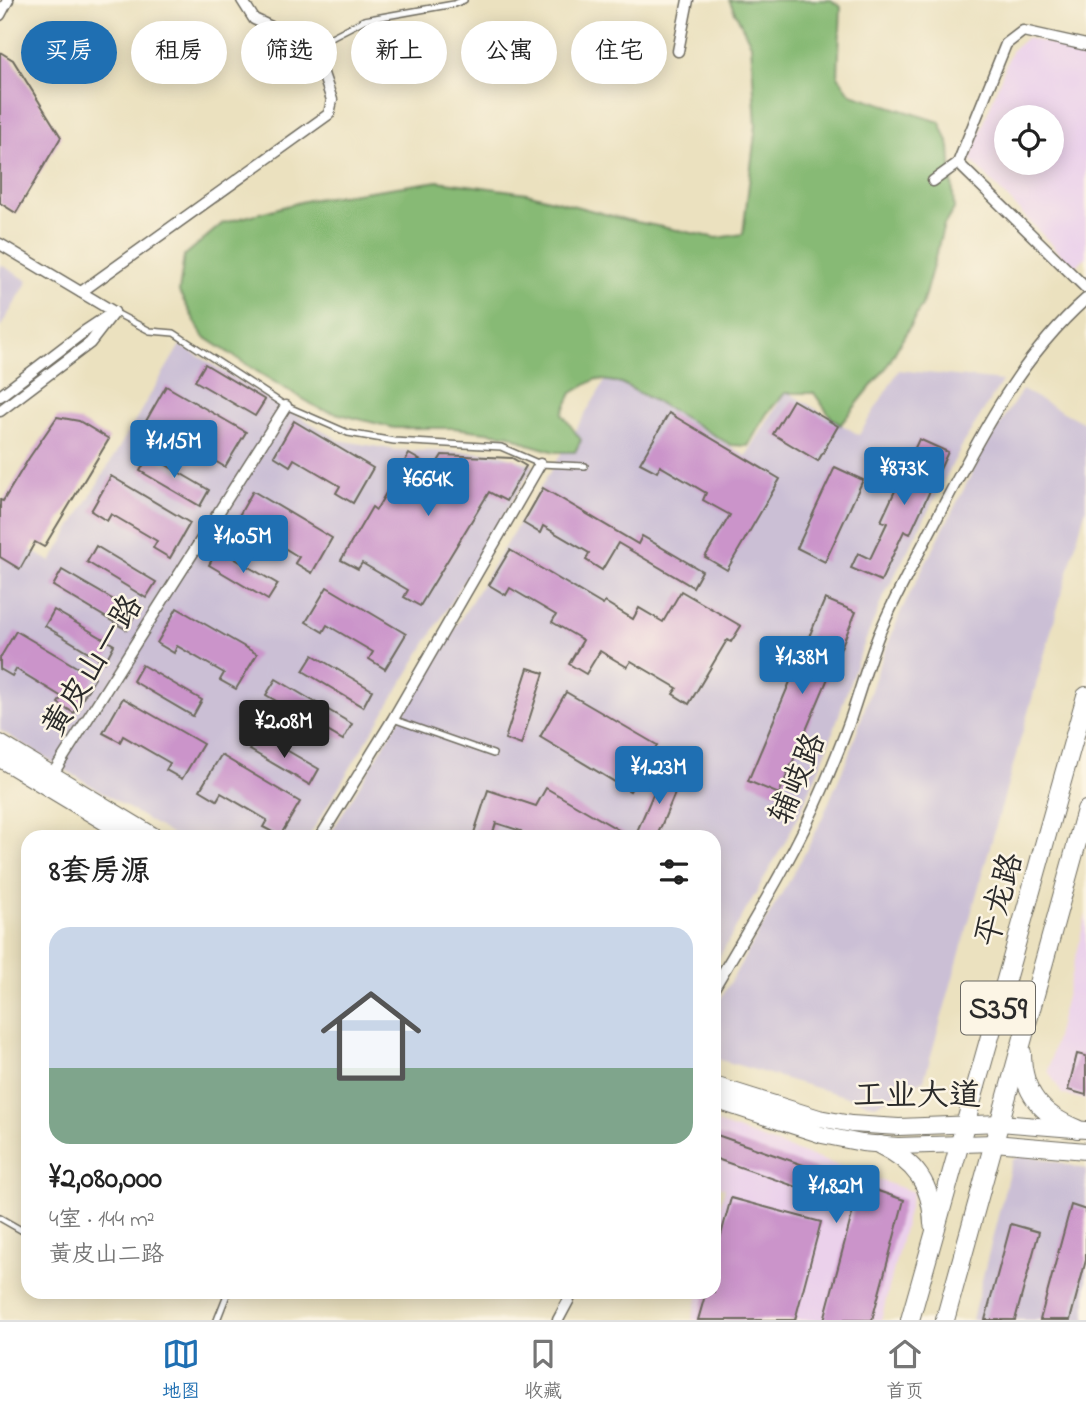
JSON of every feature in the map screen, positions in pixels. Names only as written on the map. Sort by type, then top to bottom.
[{"type":"main road","name":"平龙路","points":[[910,1320],[1086,696]]},
{"type":"main road","name":"平龙路","points":[[945,1320],[1086,810]]},
{"type":"main road","points":[[1023,1040],[1022,1063],[1035,1099],[1045,1112],[1059,1122],[1081,1130]]},
{"type":"main road","points":[[880,1145],[909,1163],[925,1186],[932,1215],[931,1247]]},
{"type":"street","points":[[0,15],[8,0]]},
{"type":"street","points":[[242,0],[254,19],[258,21]]},
{"type":"street","points":[[678,51],[688,0]]},
{"type":"street","points":[[933,181],[958,163],[1006,44],[1024,31],[1086,45]]},
{"type":"street","points":[[81,292],[329,114],[332,100],[327,84]]},
{"type":"street","points":[[958,163],[1086,288]]},
{"type":"street","points":[[0,244],[114,312]]},
{"type":"street","name":"辅岐路","points":[[721,976],[809,820],[838,751],[892,604],[975,445],[1036,352],[1086,299]]},
{"type":"street","points":[[0,396],[114,312]]},
{"type":"street","points":[[0,411],[90,343],[114,312]]},
{"type":"street","name":"黄皮山一路","points":[[52,775],[286,406]]},
{"type":"street","points":[[325,830],[393,719],[540,464]]},
{"type":"street","points":[[0,744],[144,830]]},
{"type":"street","points":[[0,759],[118,830]]},
{"type":"street","name":"工业大道","points":[[721,1087],[819,1118],[851,1124],[899,1127],[1000,1123],[1081,1130]]},
{"type":"street","name":"工业大道","points":[[721,1102],[822,1135],[880,1145],[994,1143],[1086,1151]]},
{"type":"street","points":[[558,1320],[569,1299]]},
{"type":"lane","points":[[337,35],[364,20],[464,0]]},
{"type":"lane","points":[[114,312],[150,331],[174,333],[286,406],[348,433],[394,441],[501,447],[540,464],[584,466]]},
{"type":"lane","points":[[393,719],[493,754]]},
{"type":"lane","points":[[0,1218],[21,1230]]},
{"type":"lane","points":[[217,1320],[225,1299]]},
{"type":"shaded area","points":[[1026,38],[1086,52],[1086,257],[1074,268],[970,159],[1011,51]]},
{"type":"shaded area","points":[[0,264],[28,281],[0,328]]},
{"type":"shaded area","points":[[180,345],[339,440],[396,450],[496,453],[534,465],[313,830],[164,830],[0,730],[0,531],[51,562]]},
{"type":"shaded area","points":[[899,370],[1002,381],[965,440],[882,600],[828,747],[799,815],[721,954],[721,830],[333,830],[610,373],[746,456],[786,391],[859,435]]},
{"type":"shaded area","points":[[1022,390],[1086,424],[1086,508],[924,1080],[875,1105],[721,1060],[721,998],[819,825],[849,755],[902,609],[984,450]]},
{"type":"shaded area","points":[[1086,914],[1086,1100],[1062,1094],[1048,1071]]},
{"type":"shaded area","points":[[721,1124],[913,1192],[881,1320],[692,1320],[697,1299],[721,1299],[721,1204],[725,1188],[721,1187]]},
{"type":"shaded area","points":[[1024,1154],[1086,1169],[1086,1320],[972,1320],[1012,1160]]},
{"type":"green space","points":[[729,0],[831,0],[841,7],[838,76],[851,94],[940,122],[950,147],[954,209],[944,225],[922,305],[886,368],[840,425],[814,393],[785,393],[767,413],[748,446],[731,445],[621,383],[596,379],[572,393],[562,414],[581,440],[575,452],[555,452],[510,435],[454,428],[394,428],[320,409],[203,336],[179,292],[184,256],[223,223],[308,200],[438,181],[527,193],[627,220],[717,238],[743,234],[756,125],[751,44]]},
{"type":"building","points":[[0,52],[13,60],[21,73],[21,84],[28,84],[61,137],[16,213],[0,203]]},
{"type":"building","points":[[205,364],[265,400],[255,416],[195,381]]},
{"type":"building","points":[[166,386],[246,432],[225,467],[208,457],[212,451],[166,424],[162,430],[146,421]]},
{"type":"building","points":[[793,400],[838,426],[818,461],[773,434]]},
{"type":"building","points":[[669,413],[780,479],[727,570],[705,557],[730,515],[703,500],[706,493],[660,466],[657,472],[640,463]]},
{"type":"building","points":[[57,417],[79,421],[109,439],[44,547],[35,542],[20,569],[0,557],[0,500],[3,501]]},
{"type":"building","points":[[294,421],[373,468],[353,503],[336,493],[340,486],[294,459],[290,466],[274,456]]},
{"type":"building","points":[[919,439],[948,452],[910,534],[904,531],[881,581],[851,568],[858,553],[870,559],[887,523],[881,521]]},
{"type":"building","points":[[409,454],[434,468],[442,455],[512,458],[526,466],[506,501],[489,492],[420,606],[404,597],[408,590],[362,563],[358,569],[341,560],[372,507],[376,510]]},
{"type":"building","points":[[149,455],[209,490],[200,506],[140,471]]},
{"type":"building","points":[[835,467],[863,480],[825,562],[797,548]]},
{"type":"building","points":[[111,476],[190,523],[170,558],[153,548],[157,541],[111,514],[107,521],[91,511]]},
{"type":"building","points":[[543,488],[638,544],[642,536],[702,571],[693,587],[618,543],[602,570],[586,560],[589,553],[543,526],[540,533],[523,523]]},
{"type":"building","points":[[253,491],[332,538],[312,573],[295,563],[299,557],[253,529],[249,536],[233,526]]},
{"type":"building","points":[[96,546],[156,582],[146,598],[87,562]]},
{"type":"building","points":[[218,549],[278,584],[268,600],[209,565]]},
{"type":"building","points":[[510,550],[603,605],[605,602],[633,619],[639,608],[663,622],[681,591],[741,626],[731,642],[727,640],[689,704],[673,694],[677,688],[631,661],[627,667],[600,651],[586,674],[569,664],[583,640],[552,622],[556,615],[510,588],[506,595],[489,585]]},
{"type":"building","points":[[62,570],[136,613],[127,630],[53,586]]},
{"type":"building","points":[[327,587],[406,634],[385,669],[369,659],[373,652],[327,625],[323,632],[306,622]]},
{"type":"building","points":[[825,599],[856,612],[779,794],[748,781]]},
{"type":"building","points":[[177,608],[257,654],[236,689],[220,680],[224,673],[177,646],[174,653],[157,643]]},
{"type":"building","points":[[54,610],[114,645],[105,662],[45,626]]},
{"type":"building","points":[[16,631],[95,678],[74,713],[58,703],[62,697],[16,669],[12,676],[0,669],[0,658]]},
{"type":"building","points":[[313,655],[372,690],[363,707],[303,671]]},
{"type":"building","points":[[142,665],[202,700],[193,716],[133,681]]},
{"type":"building","points":[[528,668],[544,673],[521,745],[505,739]]},
{"type":"building","points":[[276,679],[352,724],[343,740],[266,695]]},
{"type":"building","points":[[566,692],[657,745],[630,791],[540,737]]},
{"type":"building","points":[[123,698],[203,744],[182,779],[166,770],[170,763],[123,736],[120,742],[103,733]]},
{"type":"building","points":[[259,734],[319,769],[310,785],[250,750]]},
{"type":"building","points":[[221,755],[300,802],[284,830],[269,830],[263,827],[267,820],[221,793],[217,800],[200,790]]},
{"type":"building","points":[[663,771],[681,779],[660,830],[638,830]]},
{"type":"building","points":[[546,788],[619,830],[518,830],[496,823],[494,830],[475,830],[488,790],[536,806]]},
{"type":"building","points":[[1077,1054],[1086,1056],[1086,1095],[1068,1090]]},
{"type":"building","points":[[721,1136],[904,1200],[872,1320],[824,1320],[854,1207],[721,1160]]},
{"type":"building","points":[[731,1198],[821,1222],[795,1320],[698,1320],[704,1299],[721,1299],[721,1235]]},
{"type":"building","points":[[1071,1205],[1086,1210],[1086,1260],[1070,1320],[1040,1320]]},
{"type":"building","points":[[1011,1224],[1039,1232],[1015,1320],[985,1320]]}]
